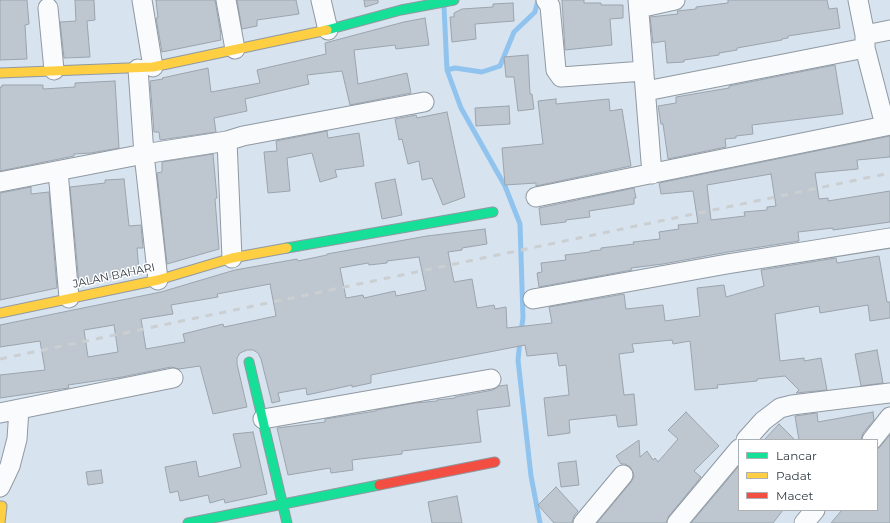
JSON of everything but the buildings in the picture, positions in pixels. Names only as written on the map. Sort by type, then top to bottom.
[{"type":"street","points":[[142,0],[145,68],[144,154],[158,280]]},
{"type":"street","points":[[226,0],[235,49]]},
{"type":"street","points":[[321,0],[328,30]]},
{"type":"street","points":[[0,72],[145,68],[328,30],[400,5],[454,0]]},
{"type":"street","points":[[546,0],[550,6],[556,70],[561,78],[644,71]]},
{"type":"street","points":[[652,174],[638,4],[675,0]]},
{"type":"street","points":[[536,198],[888,125],[865,41],[858,0]]},
{"type":"street","points":[[48,8],[54,70]]},
{"type":"street","points":[[646,91],[865,41],[890,30]]},
{"type":"street","points":[[0,182],[144,154],[227,141],[243,136],[424,102]]},
{"type":"street","points":[[227,141],[232,258]]},
{"type":"street","points":[[58,171],[69,298]]},
{"type":"street","name":"JALAN BAHARI","points":[[0,313],[158,280],[232,258],[493,212]]},
{"type":"street","points":[[533,299],[727,264],[890,238]]},
{"type":"street","points":[[249,362],[287,523]]},
{"type":"street","points":[[0,413],[173,378]]},
{"type":"street","points":[[263,419],[491,379]]},
{"type":"street","points":[[747,439],[762,421],[780,408],[792,405],[890,393]]},
{"type":"street","points":[[0,487],[10,466],[17,439],[19,409]]},
{"type":"street","points":[[873,439],[890,417]]},
{"type":"street","points":[[677,523],[738,450]]},
{"type":"street","points":[[188,523],[495,462]]},
{"type":"street","points":[[583,523],[623,475]]},
{"type":"street","points":[[804,523],[813,511]]},
{"type":"waterway","points":[[447,70],[455,68],[482,72],[500,66],[514,32],[535,12],[538,0]]},
{"type":"waterway","points":[[444,7],[447,70],[461,108],[505,186],[520,224],[523,318],[521,332]]},
{"type":"waterway","points":[[520,340],[518,360],[531,476],[540,523]]},
{"type":"railway","points":[[0,359],[890,173]]},
{"type":"traffic: fast","points":[[327,30],[401,10],[454,0]]},
{"type":"traffic: fast","points":[[287,248],[493,212]]},
{"type":"traffic: fast","points":[[249,362],[287,523]]},
{"type":"traffic: fast","points":[[188,523],[379,485]]},
{"type":"traffic: slow","points":[[0,73],[153,67],[327,30]]},
{"type":"traffic: slow","points":[[0,313],[158,280],[232,258],[287,248]]},
{"type":"traffic: slow","points":[[0,506],[2,506],[0,523]]},
{"type":"traffic: jam","points":[[379,485],[495,462]]}]
